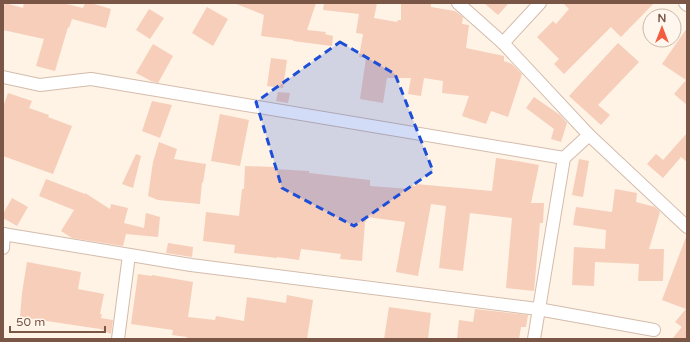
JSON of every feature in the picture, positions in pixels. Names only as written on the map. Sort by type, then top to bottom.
[{"type":"street","points":[[458,3],[503,43],[589,135],[687,227]]},
{"type":"street","points":[[503,43],[540,3]]},
{"type":"street","points":[[3,77],[40,85],[91,79],[564,158]]},
{"type":"street","points":[[534,339],[564,158],[589,135]]},
{"type":"street","points":[[3,248],[4,234],[191,265],[538,310],[654,330]]},
{"type":"street","points":[[118,339],[129,254]]},
{"type":"highlighted area","points":[[340,42],[395,74],[433,171],[354,226],[282,188],[256,102]]},
{"type":"building","points":[[5,3],[23,8],[24,3],[62,3],[83,8],[85,3],[91,3],[111,9],[106,28],[72,19],[69,28],[68,27],[55,71],[36,66],[44,39],[3,30],[3,10]]},
{"type":"building","points":[[234,3],[316,3],[307,30],[326,32],[325,34],[333,36],[332,46],[261,36],[264,15]]},
{"type":"building","points":[[324,3],[377,3],[374,18],[397,22],[398,20],[401,20],[401,3],[431,3],[431,7],[455,11],[463,17],[462,24],[469,25],[466,48],[504,56],[504,61],[512,64],[522,74],[508,117],[491,111],[486,124],[462,116],[469,96],[442,93],[443,81],[424,78],[421,96],[408,94],[411,78],[387,78],[383,103],[360,99],[366,58],[359,57],[363,34],[356,33],[359,14],[323,10]]},
{"type":"building","points":[[484,3],[509,3],[498,15]]},
{"type":"building","points":[[563,3],[654,3],[649,8],[642,8],[642,15],[621,37],[611,27],[564,74],[554,64],[559,59],[537,37],[553,21],[556,24],[569,9]]},
{"type":"building","points":[[207,7],[228,19],[213,46],[192,33]]},
{"type":"building","points":[[149,9],[164,18],[150,39],[136,30]]},
{"type":"building","points":[[687,28],[687,105],[674,94],[686,80],[662,64],[673,48],[682,48],[682,35]]},
{"type":"building","points":[[618,43],[639,62],[598,105],[610,115],[601,125],[569,96]]},
{"type":"building","points":[[153,44],[173,56],[158,83],[136,73]]},
{"type":"building","points":[[271,58],[287,60],[283,88],[267,86]]},
{"type":"building","points":[[278,92],[290,93],[288,103],[276,101]]},
{"type":"building","points":[[8,93],[32,101],[29,108],[49,115],[48,117],[72,126],[53,174],[3,156],[3,107]]},
{"type":"building","points":[[534,97],[560,115],[567,123],[561,142],[551,139],[554,129],[526,108]]},
{"type":"building","points":[[152,101],[172,105],[160,138],[142,131]]},
{"type":"building","points":[[220,114],[249,120],[240,166],[211,161]]},
{"type":"building","points":[[687,133],[687,162],[681,157],[663,178],[647,164],[656,154],[663,160]]},
{"type":"building","points":[[159,142],[177,149],[174,159],[206,164],[203,183],[202,182],[200,204],[158,200],[148,196],[153,162]]},
{"type":"building","points":[[136,154],[141,156],[133,188],[122,184]]},
{"type":"building","points":[[496,158],[539,165],[531,203],[544,203],[543,223],[540,223],[534,291],[506,288],[512,218],[470,213],[463,271],[439,268],[446,206],[431,204],[418,276],[396,272],[405,222],[367,217],[365,222],[362,261],[340,259],[341,254],[301,249],[299,260],[234,253],[235,245],[203,241],[206,212],[239,216],[242,189],[244,189],[245,166],[274,167],[274,169],[309,171],[309,173],[370,180],[370,186],[411,189],[411,185],[416,186],[416,184],[492,191]]},
{"type":"building","points":[[579,159],[589,161],[583,197],[572,195]]},
{"type":"building","points":[[46,179],[85,193],[110,209],[111,204],[128,208],[124,223],[144,228],[146,213],[160,217],[158,237],[126,234],[123,246],[72,238],[61,231],[74,210],[39,196]]},
{"type":"building","points":[[615,189],[637,193],[636,202],[655,207],[660,212],[649,249],[664,249],[663,281],[638,281],[639,264],[595,262],[594,286],[572,285],[574,247],[605,249],[606,230],[573,225],[576,207],[612,212]]},
{"type":"building","points":[[12,198],[28,207],[17,226],[3,218],[3,214]]},
{"type":"building","points":[[686,237],[687,339],[672,339],[682,327],[675,322],[686,309],[662,300]]},
{"type":"building","points":[[168,243],[193,247],[192,257],[166,253]]},
{"type":"building","points":[[27,262],[81,272],[78,289],[104,294],[100,314],[102,314],[101,318],[113,320],[111,334],[100,329],[20,317]]},
{"type":"building","points":[[138,274],[193,282],[188,317],[215,320],[216,316],[244,321],[247,297],[286,303],[287,295],[313,300],[307,339],[187,339],[187,337],[172,335],[173,330],[131,324]]},
{"type":"building","points":[[389,307],[431,313],[428,339],[384,339]]},
{"type":"building","points":[[475,309],[528,315],[526,327],[521,327],[519,339],[457,339],[459,320],[473,322]]}]
